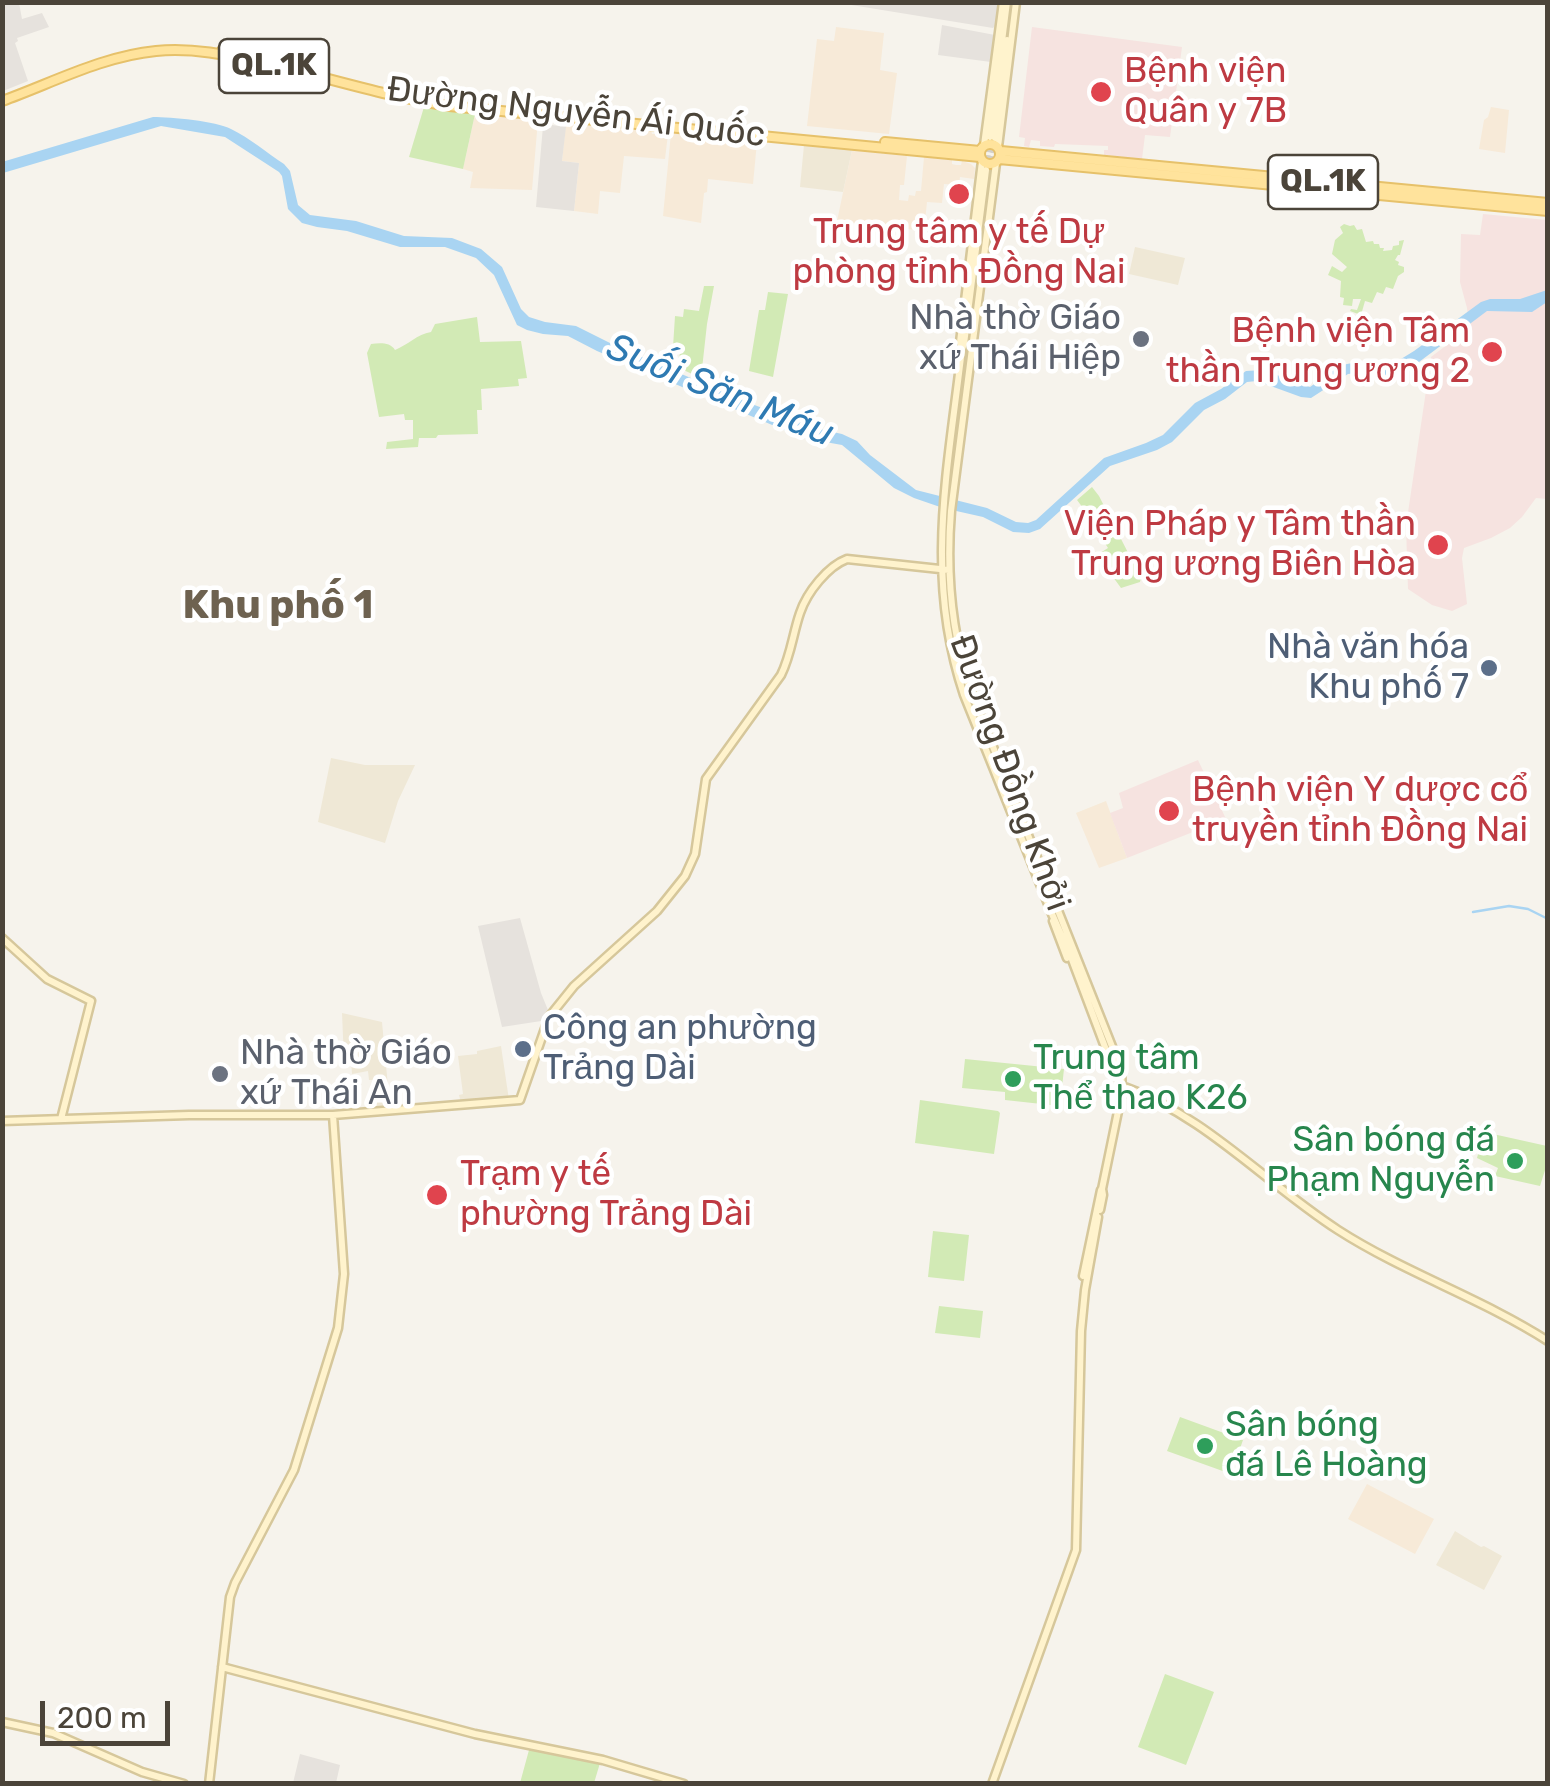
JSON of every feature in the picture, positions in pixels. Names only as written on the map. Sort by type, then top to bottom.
[{"type":"main road","name":"Đường Nguyễn Ái Quốc","points":[[7,96],[142,51],[182,50],[224,55],[454,106],[1548,207]]},
{"type":"street","name":"Đường Đồng Khởi","points":[[1009,2],[947,511],[946,629],[964,695],[1020,828],[1068,962],[1118,1072]]},
{"type":"street","points":[[968,153],[977,145],[993,154]]},
{"type":"street","points":[[968,153],[993,154]]},
{"type":"street","points":[[2,1121],[334,1114],[520,1100],[549,1018],[574,986],[657,911],[688,869],[695,854],[706,778],[782,675],[801,610],[816,586],[833,566],[848,558],[945,570]]},
{"type":"street","name":"Đường Đồng Khởi","points":[[992,1784],[1076,1550],[1081,1331],[1122,1086],[1060,910],[1020,828]]},
{"type":"street","name":"Đường Đồng Khởi","points":[[1052,914],[1083,992]]},
{"type":"street","points":[[2,938],[47,979],[92,1001],[61,1119]]},
{"type":"street","points":[[1122,1086],[1152,1098],[1214,1137],[1340,1231],[1548,1341]]},
{"type":"street","points":[[1133,1093],[1152,1098]]},
{"type":"street","points":[[209,1784],[234,1583],[294,1470],[338,1328],[344,1274],[334,1114]]},
{"type":"street","name":"Đường Đồng Khởi","points":[[1081,1331],[1085,1262],[1102,1189]]},
{"type":"street","points":[[222,1667],[486,1737],[603,1760],[684,1784]]},
{"type":"street","points":[[2,1722],[53,1733],[142,1772],[184,1784]]},
{"type":"shaded area","points":[[3,3],[19,3],[22,19],[42,13],[49,27],[17,38],[15,43],[28,81],[3,91]]},
{"type":"shaded area","points":[[839,3],[998,3],[993,28]]},
{"type":"shaded area","points":[[942,25],[995,35],[991,62],[938,55]]},
{"type":"shaded area","points":[[836,27],[884,33],[880,70],[897,73],[889,134],[807,126],[817,39],[834,41]]},
{"type":"shaded area","name":"Bệnh viện Quân y 7B","points":[[1032,27],[1182,47],[1170,137],[1145,135],[1142,159],[1104,155],[1108,146],[1040,146],[1040,141],[1031,140],[1029,147],[1024,146],[1025,138],[1019,137]]},
{"type":"shaded area","points":[[1491,107],[1509,110],[1505,153],[1479,149],[1484,120]]},
{"type":"shaded area","points":[[475,114],[538,120],[532,190],[470,188],[473,172],[463,169]]},
{"type":"shaded area","points":[[566,122],[668,134],[665,159],[624,156],[620,193],[600,191],[598,214],[574,211],[579,163],[562,161]]},
{"type":"shaded area","points":[[543,126],[566,127],[562,161],[579,163],[574,211],[536,207]]},
{"type":"shaded area","points":[[671,133],[757,142],[753,184],[708,179],[701,223],[663,216]]},
{"type":"shaded area","points":[[804,145],[852,150],[843,192],[800,187]]},
{"type":"shaded area","points":[[852,150],[907,156],[899,200],[908,201],[909,195],[921,191],[924,157],[952,160],[956,165],[962,161],[971,164],[975,168],[974,179],[960,177],[959,185],[944,184],[942,203],[927,202],[924,231],[837,221]]},
{"type":"shaded area","name":"Bệnh viện Tâm thần Trung ương 2","points":[[1483,214],[1547,220],[1547,499],[1536,498],[1510,528],[1464,548],[1467,604],[1452,611],[1432,605],[1408,589],[1406,526],[1431,357],[1469,328],[1460,282],[1461,234],[1480,235]]},
{"type":"shaded area","points":[[1135,247],[1185,258],[1178,285],[1129,274]]},
{"type":"shaded area","points":[[331,758],[365,765],[415,765],[385,843],[318,822]]},
{"type":"shaded area","name":"Bệnh viện Y dược cổ truyền tỉnh Đồng Nai","points":[[1198,760],[1226,819],[1127,858],[1110,813],[1123,808],[1119,793]]},
{"type":"shaded area","points":[[1106,801],[1127,858],[1099,868],[1076,813]]},
{"type":"shaded area","points":[[520,918],[548,1010],[541,1021],[502,1027],[478,926]]},
{"type":"shaded area","points":[[342,1013],[382,1022],[390,1108],[377,1109],[375,1080],[369,1080],[368,1071],[352,1074],[351,1060],[344,1060]]},
{"type":"shaded area","points":[[501,1046],[509,1100],[461,1103],[458,1056]]},
{"type":"shaded area","points":[[1367,1484],[1434,1519],[1415,1554],[1348,1519]]},
{"type":"shaded area","points":[[1455,1531],[1502,1556],[1484,1590],[1436,1565]]},
{"type":"shaded area","points":[[300,1754],[340,1765],[336,1783],[293,1783]]},
{"type":"green space","points":[[424,107],[475,114],[463,169],[409,157]]},
{"type":"green space","points":[[1344,224],[1362,229],[1366,242],[1379,244],[1383,251],[1392,250],[1404,240],[1395,260],[1404,272],[1393,289],[1386,287],[1383,294],[1377,292],[1372,303],[1365,301],[1361,315],[1350,311],[1357,310],[1361,299],[1353,299],[1352,306],[1343,305],[1341,281],[1328,275],[1332,266],[1342,272],[1347,267],[1332,254]]},
{"type":"green space","points":[[704,286],[714,286],[701,378],[679,368],[680,349],[673,347],[675,316],[683,317],[684,309],[699,311]]},
{"type":"green space","points":[[768,292],[788,294],[773,377],[749,371],[759,310],[765,310]]},
{"type":"green space","points":[[477,317],[480,342],[521,341],[527,378],[518,379],[519,386],[481,389],[478,434],[419,438],[418,447],[386,449],[387,442],[413,439],[413,420],[405,420],[404,414],[379,417],[367,353],[371,344],[388,344],[395,350],[431,332],[435,324]]},
{"type":"green space","points":[[1092,487],[1140,582],[1121,588],[1097,555],[1108,548],[1095,527],[1088,530],[1083,522],[1089,516],[1077,500]]},
{"type":"green space","name":"Trung tâm Thể thao K26","points":[[965,1059],[1064,1069],[1060,1106],[1005,1100],[1005,1092],[962,1088]]},
{"type":"green space","points":[[920,1100],[998,1111],[994,1154],[915,1143]]},
{"type":"green space","name":"Sân bóng đá Phạm Nguyễn","points":[[1484,1132],[1547,1146],[1547,1164],[1540,1186],[1495,1176],[1498,1168],[1477,1158]]},
{"type":"green space","points":[[933,1231],[969,1235],[964,1281],[928,1277]]},
{"type":"green space","points":[[939,1306],[983,1311],[980,1338],[935,1333]]},
{"type":"green space","name":"Sân bóng đá Lê Hoàng","points":[[1180,1417],[1243,1440],[1231,1474],[1167,1451]]},
{"type":"green space","points":[[1165,1674],[1214,1692],[1186,1765],[1138,1747]]},
{"type":"green space","points":[[529,1750],[600,1763],[594,1783],[520,1783]]},
{"type":"water","name":"Suối Săn Máu","points":[[153,117],[231,129],[284,164],[290,171],[298,205],[310,215],[356,221],[404,236],[452,238],[481,249],[502,267],[521,309],[529,317],[576,326],[744,401],[842,434],[857,441],[916,490],[987,508],[1016,522],[1036,520],[1104,458],[1163,435],[1195,403],[1246,371],[1263,370],[1310,387],[1348,364],[1388,367],[1481,302],[1520,299],[1547,290],[1547,302],[1532,312],[1487,311],[1419,362],[1384,379],[1348,374],[1311,398],[1257,381],[1247,382],[1204,410],[1172,442],[1110,466],[1040,529],[1013,532],[983,517],[943,508],[894,488],[842,445],[803,438],[568,336],[543,334],[517,325],[494,275],[476,258],[445,247],[400,247],[302,223],[288,209],[279,172],[225,137],[161,126],[3,173],[2,162]]},
{"type":"waterway","points":[[1473,912],[1509,906],[1528,909],[1548,919]]},
{"type":"tunnel","points":[[986,170],[990,137]]},
{"type":"tunnel","points":[[991,171],[995,138]]},
{"type":"place","name":"Bệnh viện Quân y 7B","points":[[1101,92]]},
{"type":"place","name":"Trung tâm y tế Dự phòng tỉnh Đồng Nai","points":[[959,194]]},
{"type":"place","name":"Nhà thờ Giáo xứ Thái Hiệp","points":[[1141,339]]},
{"type":"place","name":"Bệnh viện Tâm thần Trung ương 2","points":[[1492,352]]},
{"type":"place","name":"Viện Pháp y Tâm thần Trung ương Biên Hòa","points":[[1438,545]]},
{"type":"place","name":"Nhà văn hóa Khu phố 7","points":[[1489,668]]},
{"type":"place","name":"Bệnh viện Y dược cổ truyền tỉnh Đồng Nai","points":[[1169,811]]},
{"type":"place","name":"Công an phường Trảng Dài","points":[[523,1049]]},
{"type":"place","name":"Nhà thờ Giáo xứ Thái An","points":[[220,1074]]},
{"type":"place","name":"Trung tâm Thể thao K26","points":[[1013,1079]]},
{"type":"place","name":"Sân bóng đá Phạm Nguyễn","points":[[1515,1161]]},
{"type":"place","name":"Trạm y tế phường Trảng Dài","points":[[437,1195]]},
{"type":"place","name":"Sân bóng đá Lê Hoàng","points":[[1205,1446]]},
{"type":"district","name":"Khu phố 1","points":[[278,606]]}]
